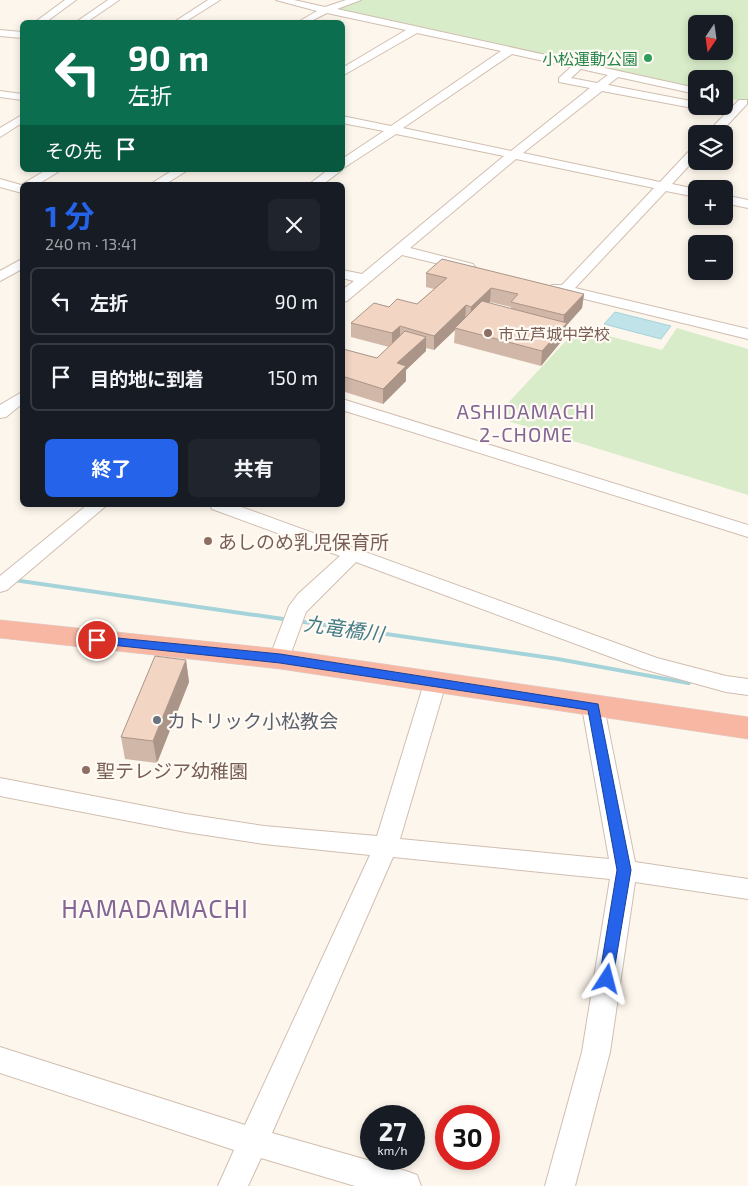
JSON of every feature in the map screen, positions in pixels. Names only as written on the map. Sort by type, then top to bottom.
[{"type":"highway","points":[[0,629],[280,658],[594,707],[748,728]]},
{"type":"street","points":[[43,20],[71,0]]},
{"type":"street","points":[[84,20],[114,0]]},
{"type":"street","points":[[194,0],[213,1]]},
{"type":"street","points":[[281,0],[688,89]]},
{"type":"street","points":[[307,20],[325,10],[356,0]]},
{"type":"street","points":[[182,20],[213,1]]},
{"type":"street","points":[[345,70],[414,30]]},
{"type":"street","points":[[0,33],[20,35]]},
{"type":"street","points":[[345,163],[510,50]]},
{"type":"street","points":[[579,65],[563,80],[688,104]]},
{"type":"street","points":[[345,295],[513,155],[617,73]]},
{"type":"street","points":[[0,94],[20,96]]},
{"type":"street","points":[[733,100],[746,102]]},
{"type":"street","points":[[733,112],[746,102]]},
{"type":"street","points":[[721,125],[730,115]]},
{"type":"street","points":[[0,132],[20,119]]},
{"type":"street","points":[[345,121],[688,191]]},
{"type":"street","points":[[565,290],[688,158]]},
{"type":"street","points":[[32,182],[51,172]]},
{"type":"street","points":[[160,182],[178,172]]},
{"type":"street","points":[[318,182],[333,172]]},
{"type":"street","points":[[0,183],[20,186]]},
{"type":"street","points":[[733,201],[748,204]]},
{"type":"street","points":[[399,250],[482,270]]},
{"type":"street","points":[[0,277],[20,264]]},
{"type":"street","points":[[345,275],[364,279]]},
{"type":"street","points":[[546,286],[748,334]]},
{"type":"street","points":[[0,413],[20,399]]},
{"type":"street","points":[[345,405],[748,531]]},
{"type":"street","points":[[0,586],[96,507]]},
{"type":"street","points":[[224,507],[651,664],[726,684],[748,687]]},
{"type":"street","points":[[280,658],[296,610],[305,599],[353,555]]},
{"type":"street","points":[[234,1186],[386,846],[435,683]]},
{"type":"street","points":[[560,1186],[596,1052],[624,870],[594,707]]},
{"type":"street","points":[[0,787],[264,835],[624,870],[748,889]]},
{"type":"street","points":[[0,1060],[253,1142],[406,1186]]},
{"type":"green space","name":"小松運動公園","points":[[356,0],[748,0],[748,103],[733,99],[733,70],[688,70],[688,89],[325,10]]},
{"type":"green space","points":[[578,328],[662,350],[677,328],[748,349],[748,495],[495,417]]},
{"type":"water","points":[[615,312],[671,326],[661,339],[604,324]]},
{"type":"building","points":[[442,259],[584,294],[564,315],[511,302],[518,294],[491,288],[471,307],[466,305],[434,336],[400,326],[392,333],[351,323],[374,303],[389,307],[397,299],[417,304],[447,278],[426,273]]},
{"type":"building","points":[[482,301],[567,323],[542,351],[455,328]]},
{"type":"building","points":[[405,331],[426,337],[397,363],[406,366],[383,389],[345,377],[345,350],[377,358]]},
{"type":"building","points":[[155,656],[186,660],[153,741],[121,737]]},
{"type":"waterway","name":"九竜橋川","points":[[0,578],[558,659],[688,683]]},
{"type":"place","name":"小松運動公園","points":[[648,58]]},
{"type":"place","name":"市立芦城中学校","points":[[488,333]]},
{"type":"place","name":"あしのめ乳児保育所","points":[[208,541]]},
{"type":"place","name":"カトリック小松教会","points":[[157,720]]},
{"type":"place","name":"聖テレジア幼稚園","points":[[86,770]]},
{"type":"district","name":"ASHIDAMACHI 2-CHOME","points":[[526,422]]},
{"type":"district","name":"HAMADAMACHI","points":[[155,908]]},
{"type":"route","points":[[97,640],[280,658],[594,707],[624,870],[607,979]]}]
